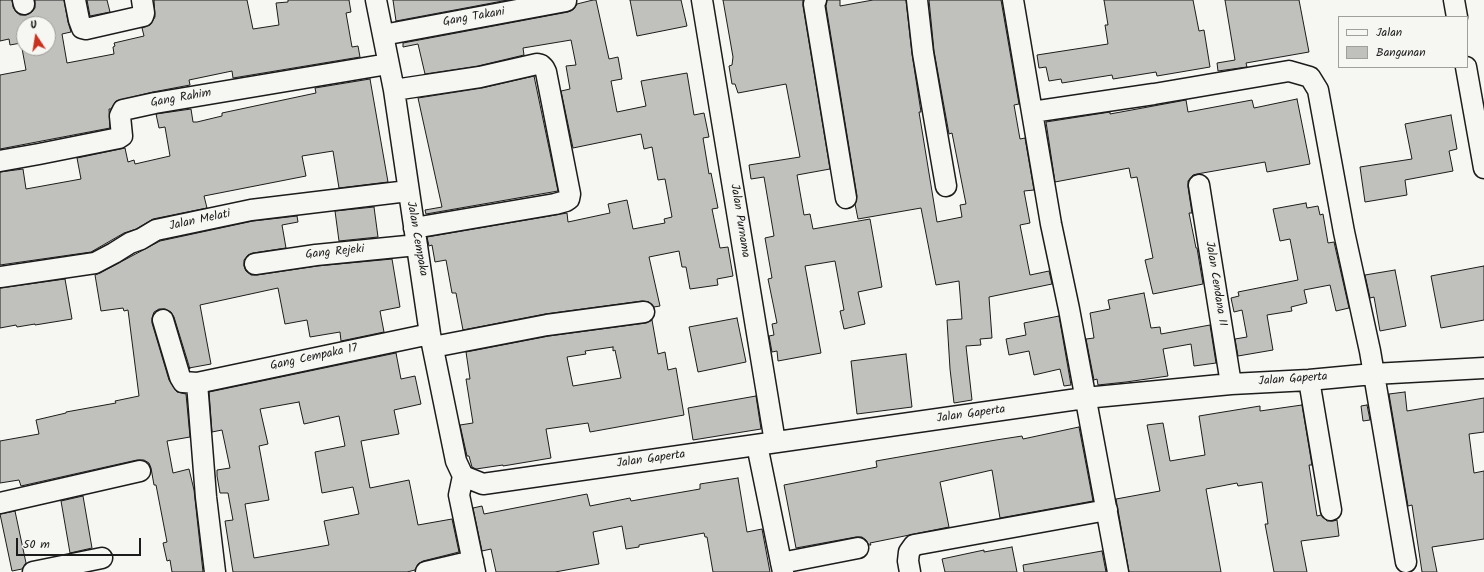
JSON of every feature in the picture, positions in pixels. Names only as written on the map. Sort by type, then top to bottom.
[{"type":"street","points":[[75,0],[78,20],[82,28],[86,29],[143,16],[142,0]]},
{"type":"street","name":"Jalan Cempaka","points":[[376,0],[394,90],[408,191],[432,340],[456,461],[463,476]]},
{"type":"street","name":"Jalan Purnama","points":[[702,0],[766,444],[782,568]]},
{"type":"street","points":[[816,0],[814,4],[846,198]]},
{"type":"street","points":[[917,0],[923,53],[946,186]]},
{"type":"street","points":[[1013,0],[1051,224],[1086,398],[1118,572]]},
{"type":"street","points":[[1454,0],[1457,16]]},
{"type":"street","name":"Gang Takani","points":[[383,34],[566,1]]},
{"type":"street","name":"Gang Rahim","points":[[0,161],[119,138],[122,136],[120,116],[123,110],[161,102],[388,64]]},
{"type":"street","name":"Gang Rejeki","points":[[254,264],[316,255],[415,236],[555,204],[569,199],[570,194],[546,72],[541,66],[537,64],[480,77],[394,90]]},
{"type":"street","points":[[1466,68],[1484,168]]},
{"type":"street","points":[[1032,112],[1154,94],[1289,71],[1310,77],[1318,90],[1344,232],[1370,351],[1406,562]]},
{"type":"street","name":"Jalan Cendana II","points":[[1199,184],[1230,384]]},
{"type":"street","name":"Jalan Melati","points":[[0,277],[95,263],[156,230],[251,210],[408,191]]},
{"type":"street","name":"Gang Cempaka 17","points":[[197,383],[432,340],[644,312]]},
{"type":"street","points":[[163,320],[180,377],[183,382],[197,383],[206,497],[215,572]]},
{"type":"street","name":"Jalan Gaperta","points":[[463,476],[483,484],[1086,398],[1230,384],[1484,368]]},
{"type":"street","points":[[1309,380],[1331,510]]},
{"type":"street","points":[[0,503],[140,471]]},
{"type":"street","points":[[426,572],[474,567],[459,495],[463,476]]},
{"type":"street","points":[[910,572],[908,561],[909,552],[914,545],[1107,510]]},
{"type":"street","points":[[782,568],[858,548]]},
{"type":"street","points":[[33,572],[102,558]]},
{"type":"building","points":[[0,0],[12,0],[13,7],[16,12],[20,15],[26,15],[32,12],[35,8],[35,0],[64,0],[71,32],[62,34],[67,63],[114,54],[114,43],[144,36],[142,28],[150,25],[155,17],[154,0],[247,0],[253,29],[279,25],[276,3],[288,2],[288,0],[349,0],[351,12],[346,13],[352,47],[358,46],[360,57],[233,78],[232,71],[189,80],[190,85],[116,101],[111,109],[109,109],[110,128],[0,149],[0,75],[26,70],[23,56],[56,56],[56,16],[16,16],[16,44],[10,45],[9,39],[0,41]]},
{"type":"building","points":[[87,0],[107,0],[110,12],[90,16]]},
{"type":"building","points":[[393,0],[508,0],[396,21]]},
{"type":"building","points":[[596,0],[609,59],[618,57],[622,79],[611,81],[617,112],[646,106],[641,81],[687,73],[694,115],[704,113],[709,137],[703,138],[709,174],[711,173],[718,208],[712,209],[720,248],[728,247],[733,276],[717,279],[718,285],[690,289],[686,267],[682,267],[679,251],[649,257],[660,306],[654,307],[649,302],[642,301],[545,314],[463,330],[456,293],[452,293],[446,260],[435,262],[432,245],[429,246],[427,237],[567,213],[568,222],[610,213],[608,204],[627,200],[633,229],[665,223],[664,219],[672,217],[665,179],[658,180],[652,147],[644,149],[641,134],[573,148],[561,91],[570,89],[566,66],[576,65],[571,40],[523,48],[524,55],[478,66],[425,74],[418,44],[403,47],[403,43],[568,12],[574,9],[577,4]]},
{"type":"building","points":[[630,0],[681,0],[687,26],[637,36]]},
{"type":"building","points":[[723,0],[803,0],[830,169],[797,175],[804,215],[810,214],[813,229],[870,219],[882,287],[858,292],[865,324],[844,329],[840,311],[844,310],[835,261],[805,266],[821,353],[778,361],[777,351],[772,352],[769,336],[774,335],[772,324],[777,323],[768,279],[772,278],[765,238],[774,236],[764,177],[751,179],[749,165],[800,157],[786,84],[738,93],[735,84],[732,84],[729,66],[732,65],[733,57]]},
{"type":"building","points":[[827,0],[840,0],[840,6],[873,0],[906,0],[912,54],[921,112],[919,112],[937,222],[962,217],[960,205],[966,204],[952,133],[949,134],[934,51],[929,0],[1001,0],[1019,104],[1014,105],[1020,139],[1025,138],[1034,190],[1024,191],[1030,223],[1020,225],[1030,275],[1049,271],[1052,284],[989,297],[992,338],[980,339],[981,345],[966,346],[972,400],[954,403],[947,320],[962,319],[959,281],[936,285],[921,208],[858,219],[855,204],[857,196],[826,6]]},
{"type":"building","points":[[1104,0],[1193,0],[1199,31],[1204,30],[1210,67],[1157,76],[1156,72],[1113,79],[1112,75],[1062,83],[1061,79],[1049,81],[1046,67],[1039,68],[1037,55],[1108,44],[1105,25],[1108,25]]},
{"type":"building","points":[[1225,0],[1299,0],[1309,52],[1246,63],[1247,67],[1218,71],[1217,63],[1235,60]]},
{"type":"building","points":[[534,76],[558,191],[426,214],[425,210],[442,207],[418,98],[482,88]]},
{"type":"building","points":[[370,79],[388,182],[339,188],[333,151],[302,156],[306,176],[204,196],[207,208],[153,219],[136,229],[124,233],[91,252],[0,265],[0,172],[23,169],[26,189],[81,179],[77,158],[125,148],[128,162],[134,160],[135,164],[170,156],[165,127],[159,128],[156,114],[191,109],[193,122],[197,122],[222,116],[222,113],[316,93],[315,88]]},
{"type":"building","points":[[1297,99],[1310,164],[1267,172],[1265,162],[1197,174],[1193,175],[1188,181],[1192,213],[1189,213],[1203,284],[1153,294],[1145,260],[1153,258],[1137,177],[1131,178],[1129,168],[1055,182],[1046,122],[1110,112],[1110,114],[1186,100],[1188,112],[1252,100],[1254,108]]},
{"type":"building","points":[[1451,115],[1457,149],[1449,151],[1453,171],[1405,180],[1407,195],[1365,202],[1360,167],[1412,159],[1405,124]]},
{"type":"building","points":[[1306,203],[1307,208],[1318,206],[1320,215],[1323,214],[1328,243],[1334,242],[1349,308],[1336,311],[1330,285],[1304,290],[1307,303],[1291,307],[1292,311],[1267,315],[1273,350],[1238,356],[1235,339],[1247,337],[1242,310],[1234,312],[1231,298],[1239,296],[1238,292],[1298,280],[1290,239],[1280,241],[1273,209]]},
{"type":"building","points":[[374,207],[378,237],[339,241],[335,211]]},
{"type":"building","points":[[297,216],[298,222],[282,225],[286,248],[248,255],[244,260],[246,271],[251,275],[257,275],[317,266],[392,259],[400,307],[380,311],[384,332],[341,341],[340,332],[310,337],[307,320],[285,324],[278,288],[200,305],[211,364],[190,368],[174,317],[171,312],[165,309],[159,309],[154,312],[152,323],[169,380],[177,392],[186,394],[190,437],[167,441],[173,473],[189,469],[194,490],[203,572],[172,572],[170,560],[167,561],[163,543],[167,542],[156,485],[154,485],[149,463],[144,460],[137,460],[21,486],[19,480],[0,483],[0,441],[39,434],[36,420],[66,412],[116,403],[115,401],[139,396],[128,310],[124,311],[123,308],[101,311],[95,275],[160,241],[253,221]]},
{"type":"building","points":[[1484,266],[1484,320],[1441,328],[1431,276]]},
{"type":"building","points":[[1395,270],[1406,326],[1380,331],[1374,297],[1370,298],[1365,275]]},
{"type":"building","points":[[65,279],[72,319],[35,325],[17,327],[16,325],[0,328],[0,288]]},
{"type":"building","points":[[1144,293],[1151,328],[1160,327],[1161,334],[1210,325],[1216,363],[1194,366],[1191,344],[1163,349],[1168,376],[1098,385],[1097,379],[1094,380],[1086,339],[1094,338],[1090,313],[1110,309],[1108,300]]},
{"type":"building","points":[[1059,316],[1071,385],[1064,386],[1060,369],[1034,375],[1029,351],[1009,355],[1006,339],[1026,335],[1024,323]]},
{"type":"building","points":[[737,318],[746,362],[698,372],[689,327]]},
{"type":"building","points":[[652,320],[658,354],[665,352],[668,370],[676,368],[684,415],[590,432],[588,423],[546,429],[551,458],[503,466],[476,469],[472,467],[469,456],[467,456],[460,425],[473,423],[466,379],[470,379],[466,352],[549,336],[646,323]],"holes":[[[613,347],[613,351],[615,350],[621,378],[573,386],[567,357],[586,354],[585,351]]]},
{"type":"building","points":[[396,353],[401,379],[415,376],[421,404],[394,410],[399,434],[361,441],[370,488],[409,480],[418,525],[452,519],[459,552],[423,561],[418,564],[415,570],[407,572],[233,572],[225,521],[233,520],[228,493],[220,493],[217,476],[217,470],[230,468],[222,430],[212,432],[209,392]],"holes":[[[299,402],[304,424],[339,416],[345,446],[315,452],[322,493],[353,487],[359,514],[324,521],[329,545],[254,558],[245,504],[269,500],[259,446],[268,444],[260,409]]]},
{"type":"building","points":[[906,354],[912,407],[857,414],[851,361]]},
{"type":"building","points":[[1405,392],[1407,411],[1484,398],[1484,432],[1469,434],[1474,473],[1484,471],[1484,539],[1432,547],[1437,572],[1422,572],[1412,505],[1408,506],[1389,394]]},
{"type":"building","points":[[756,396],[761,429],[693,440],[688,408]]},
{"type":"building","points":[[1302,405],[1312,465],[1309,465],[1317,516],[1321,515],[1327,521],[1337,520],[1339,536],[1301,541],[1307,572],[1274,572],[1265,524],[1268,524],[1262,482],[1238,486],[1237,483],[1206,489],[1221,572],[1129,572],[1116,499],[1160,491],[1147,425],[1163,423],[1170,461],[1205,455],[1199,416],[1260,406],[1260,411]]},
{"type":"building","points":[[1367,405],[1370,420],[1363,421],[1361,406]]},
{"type":"building","points":[[1079,427],[1093,501],[1000,518],[992,470],[940,482],[949,527],[870,543],[871,545],[869,545],[862,537],[856,537],[796,548],[784,485],[877,467],[876,461],[1022,436],[1023,439]]},
{"type":"building","points":[[738,478],[747,532],[762,529],[770,572],[713,572],[707,537],[705,537],[704,533],[639,545],[639,547],[626,549],[622,526],[593,532],[599,564],[555,572],[496,572],[491,549],[482,551],[473,508],[482,506],[484,514],[587,494],[590,506],[630,498],[631,501],[700,489],[700,484]]},
{"type":"building","points":[[83,496],[92,548],[70,553],[61,501]]},
{"type":"building","points":[[15,511],[26,563],[22,569],[12,571],[0,514]]},
{"type":"building","points":[[1012,547],[1017,572],[945,572],[942,559],[984,550],[984,552]]},
{"type":"building","points":[[1102,551],[1106,572],[1024,572],[1023,565]]}]
